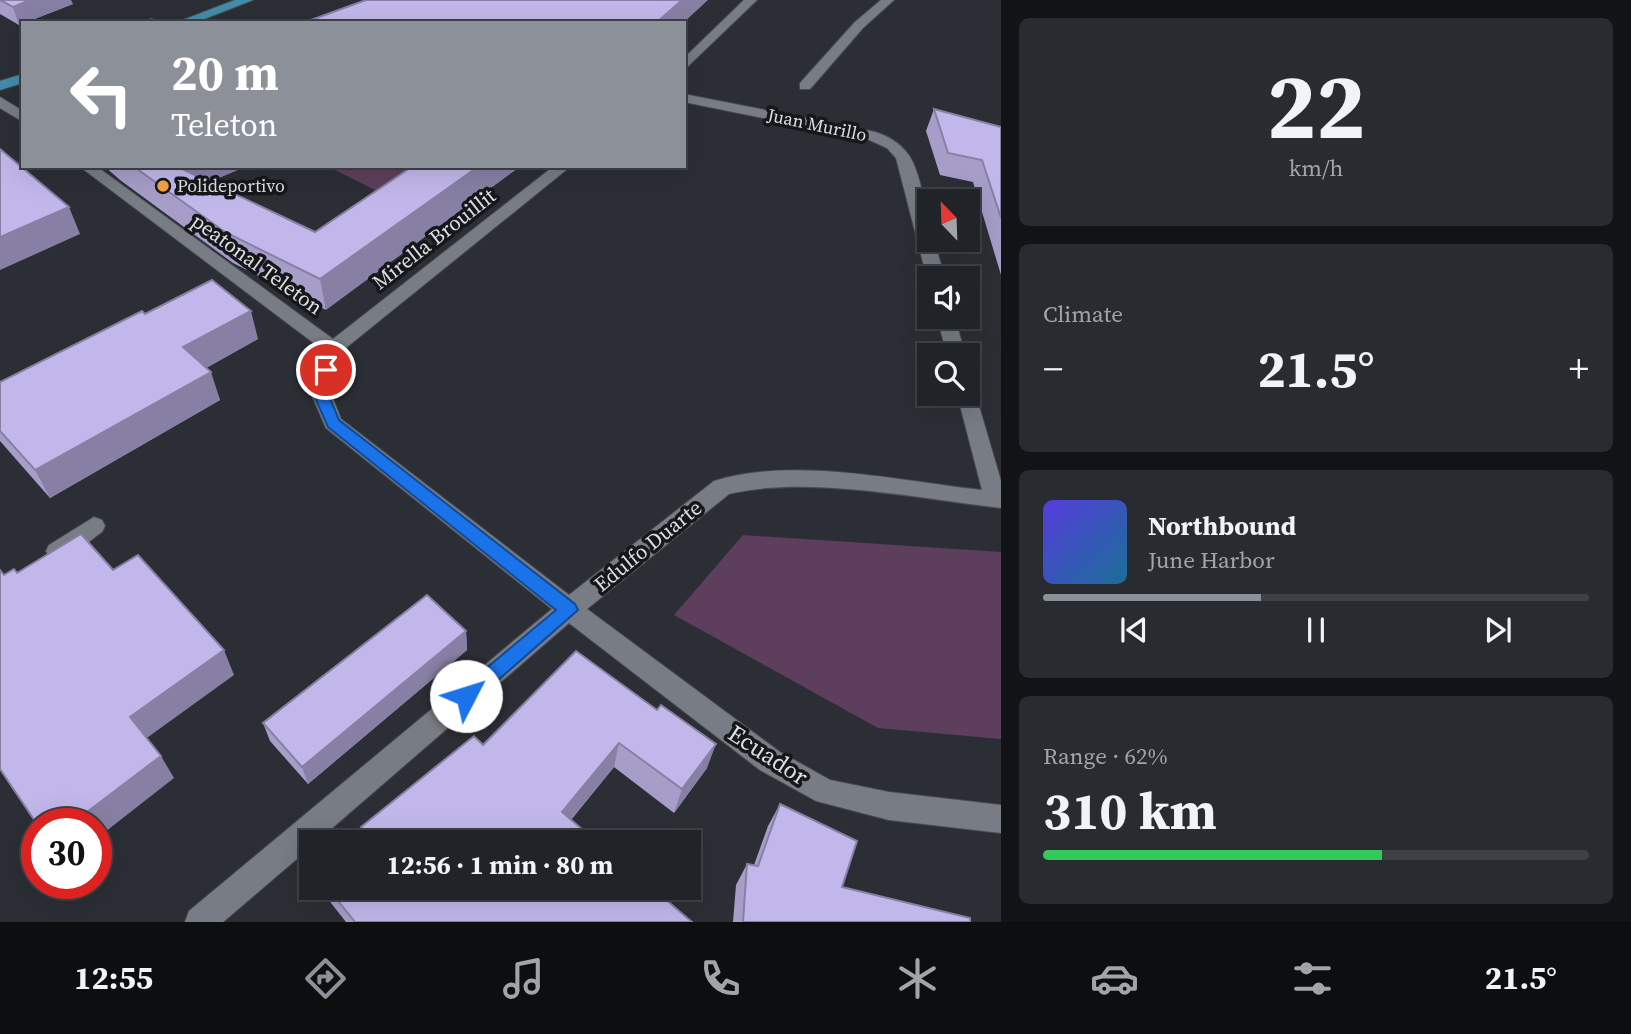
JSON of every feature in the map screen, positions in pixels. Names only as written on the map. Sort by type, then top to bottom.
[{"type":"main road","points":[[187,21],[247,0]]},
{"type":"main road","points":[[0,86],[21,79]]},
{"type":"street","points":[[686,64],[751,0]]},
{"type":"street","points":[[805,86],[859,25],[888,0]]},
{"type":"street","name":"Juan Murillo","points":[[686,98],[872,135],[892,145],[903,157],[933,266]]},
{"type":"street","points":[[0,101],[21,117]]},
{"type":"street","name":"peatonal Teleton","points":[[89,168],[333,348]]},
{"type":"street","name":"Mirella Brouillit","points":[[333,348],[561,168]]},
{"type":"street","name":"Ecuador","points":[[333,348],[320,391],[333,423],[569,610],[770,761],[826,792],[889,806],[1001,819]]},
{"type":"street","points":[[971,406],[998,499]]},
{"type":"street","name":"Edulfo Duarte","points":[[200,922],[569,610],[722,487],[757,479],[801,478],[998,499]]},
{"type":"street","points":[[42,561],[94,526]]},
{"type":"shaded area","points":[[331,168],[414,168],[377,191]]},
{"type":"shaded area","points":[[743,535],[1001,552],[1001,739],[878,728],[674,615]]},
{"type":"building","points":[[0,0],[30,0],[13,7]]},
{"type":"building","points":[[366,0],[682,0],[658,21],[311,20]]},
{"type":"building","points":[[934,109],[1001,127],[1001,218],[982,160],[948,153]]},
{"type":"building","points":[[0,149],[69,207],[0,237]]},
{"type":"building","points":[[136,168],[180,168],[315,232],[410,168],[476,168],[320,279],[225,232]]},
{"type":"building","points":[[212,280],[251,311],[183,347],[211,372],[35,470],[0,431],[0,382],[142,311],[145,314]]},
{"type":"building","points":[[81,534],[113,570],[138,555],[224,650],[130,717],[161,756],[92,808],[26,808],[0,769],[0,570],[4,575],[14,569],[17,573]]},
{"type":"building","points":[[427,595],[466,631],[302,767],[263,723]]},
{"type":"building","points":[[576,651],[657,710],[661,705],[716,744],[682,789],[619,743],[562,812],[583,830],[364,830],[361,827],[474,736],[483,745]]},
{"type":"building","points":[[780,804],[857,841],[842,887],[970,918],[970,922],[743,922],[747,864],[758,866]]},
{"type":"building","points":[[337,900],[666,900],[692,922],[355,922]]},
{"type":"place","name":"Polideportivo","points":[[163,186]]},
{"type":"route","points":[[326,370],[320,391],[333,423],[569,610],[466,696]]}]
